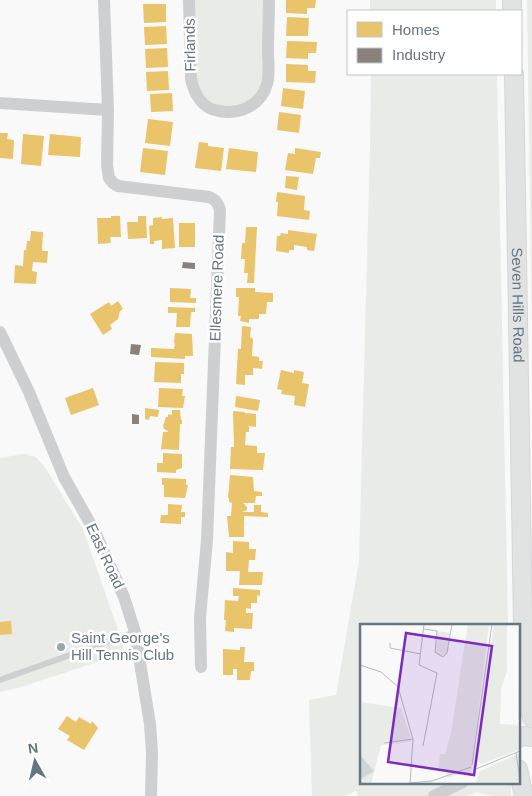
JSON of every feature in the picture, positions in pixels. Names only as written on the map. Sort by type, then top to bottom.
[{"type":"main road","name":"Seven Hills Road","points":[[514,75],[524,686]]},
{"type":"main road","points":[[520,703],[524,686]]},
{"type":"main road","points":[[524,686],[532,718]]},
{"type":"main road","points":[[520,778],[524,796]]},
{"type":"main road","points":[[530,796],[532,791]]},
{"type":"street","name":"Ellesmere Road","points":[[104,0],[108,110],[108,178],[118,186],[209,197],[215,199],[220,210],[207,540],[200,618],[201,667]]},
{"type":"street","name":"Firlands","points":[[189,0],[191,79],[193,89],[206,106],[217,111],[233,112],[245,110],[253,105],[260,98],[267,82],[269,0]]},
{"type":"street","points":[[0,103],[108,110]]},
{"type":"street","name":"East Road","points":[[0,332],[29,392],[64,476],[95,532],[124,597],[135,632],[142,671],[152,752],[152,796]]},
{"type":"street","points":[[434,796],[459,784]]},
{"type":"lane","points":[[0,680],[135,632]]},
{"type":"shaded area","points":[[189,0],[269,0],[264,91],[233,112],[198,97]]},
{"type":"shaded area","points":[[370,0],[496,0],[496,10],[370,10]]},
{"type":"shaded area","points":[[527,0],[532,0],[532,334]]},
{"type":"shaded area","points":[[371,75],[497,75],[508,624],[360,624],[360,784],[511,784],[511,796],[493,796],[477,792],[468,796],[358,796],[356,791],[344,796],[312,796],[309,700],[336,695],[359,561]]},
{"type":"shaded area","points":[[24,454],[36,457],[46,469],[83,529],[125,653],[0,692],[0,458]]},
{"type":"building: Homes","points":[[286,0],[316,0],[315,8],[307,8],[307,14],[286,13]]},
{"type":"building: Homes","points":[[143,4],[166,4],[166,22],[144,23]]},
{"type":"building: Homes","points":[[287,17],[309,18],[308,36],[286,36]]},
{"type":"building: Homes","points":[[166,26],[167,44],[145,45],[144,27]]},
{"type":"building: Homes","points":[[287,41],[317,42],[316,53],[308,53],[308,59],[286,58]]},
{"type":"building: Homes","points":[[167,48],[168,67],[146,68],[145,49]]},
{"type":"building: Homes","points":[[286,64],[308,65],[308,71],[316,71],[315,83],[286,82]]},
{"type":"building: Homes","points":[[168,71],[169,90],[147,91],[146,72]]},
{"type":"building: Homes","points":[[283,88],[305,91],[303,109],[281,106]]},
{"type":"building: Homes","points":[[172,93],[173,111],[151,112],[150,94]]},
{"type":"building: Homes","points":[[279,112],[301,115],[299,133],[277,130]]},
{"type":"building: Homes","points":[[148,119],[173,122],[170,146],[145,143]]},
{"type":"building: Homes","points":[[0,133],[8,133],[7,139],[14,140],[13,159],[0,158]]},
{"type":"building: Homes","points":[[23,134],[44,136],[41,166],[21,164]]},
{"type":"building: Homes","points":[[50,134],[81,137],[80,157],[48,155]]},
{"type":"building: Homes","points":[[199,142],[208,143],[208,146],[224,148],[221,171],[195,168]]},
{"type":"building: Homes","points":[[143,148],[168,151],[165,175],[140,172]]},
{"type":"building: Homes","points":[[229,148],[258,152],[256,172],[226,169]]},
{"type":"building: Homes","points":[[295,148],[321,152],[320,158],[316,158],[313,174],[285,170],[288,153],[295,154]]},
{"type":"building: Homes","points":[[286,176],[299,177],[297,190],[285,188]]},
{"type":"building: Homes","points":[[277,192],[305,196],[304,210],[310,211],[309,220],[277,216]]},
{"type":"building: Homes","points":[[111,216],[120,216],[121,237],[110,237],[111,243],[98,244],[97,218],[111,218]]},
{"type":"building: Homes","points":[[138,216],[146,216],[147,238],[128,239],[127,222],[138,222]]},
{"type":"building: Homes","points":[[162,217],[162,219],[173,218],[175,248],[162,249],[162,240],[154,241],[154,244],[150,244],[149,226],[153,225],[153,218]]},
{"type":"building: Homes","points":[[179,223],[195,223],[195,247],[179,247]]},
{"type":"building: Homes","points":[[246,227],[257,227],[254,283],[247,283],[248,273],[244,273],[245,259],[241,259]]},
{"type":"building: Homes","points":[[288,230],[317,234],[314,251],[307,250],[307,247],[294,245],[294,250],[289,250],[289,253],[276,251],[277,236],[280,236],[281,233],[288,234]]},
{"type":"building: Homes","points":[[31,231],[43,232],[42,251],[48,251],[47,263],[33,262],[32,271],[37,272],[36,284],[14,283],[15,265],[23,266],[24,250],[26,250],[27,241],[30,241]]},
{"type":"building: Homes","points":[[170,288],[191,289],[190,298],[196,298],[196,303],[170,302]]},
{"type":"building: Homes","points":[[236,288],[255,288],[255,292],[273,293],[273,302],[267,302],[266,314],[259,314],[259,319],[249,319],[249,323],[240,321],[241,316],[238,316],[239,297],[236,297]]},
{"type":"building: Homes","points":[[118,301],[123,309],[120,311],[118,319],[110,325],[112,329],[103,335],[90,314],[109,302],[111,306]]},
{"type":"building: Homes","points":[[168,307],[195,308],[195,312],[191,312],[190,327],[176,327],[177,313],[168,313]]},
{"type":"building: Homes","points":[[242,326],[251,327],[250,337],[253,339],[252,356],[259,357],[259,361],[263,361],[262,369],[253,368],[253,375],[245,375],[245,385],[236,384],[238,349],[241,349]]},
{"type":"building: Homes","points":[[175,333],[192,334],[193,356],[185,356],[185,359],[151,357],[151,348],[174,349]]},
{"type":"building: Homes","points":[[155,362],[184,363],[184,374],[181,374],[181,383],[154,382]]},
{"type":"building: Homes","points":[[281,370],[294,373],[294,370],[304,372],[302,383],[309,384],[305,407],[294,405],[295,396],[281,394],[282,390],[277,389]]},
{"type":"building: Homes","points":[[93,388],[99,405],[71,415],[65,398]]},
{"type":"building: Homes","points":[[159,388],[183,389],[182,396],[185,396],[183,408],[158,407]]},
{"type":"building: Homes","points":[[236,396],[260,400],[258,411],[235,407]]},
{"type":"building: Homes","points":[[145,408],[159,410],[158,417],[150,416],[149,420],[145,419]]},
{"type":"building: Homes","points":[[172,410],[180,410],[182,420],[182,424],[180,424],[179,450],[161,449],[163,432],[168,432],[163,426],[168,414],[172,415]]},
{"type":"building: Homes","points":[[233,411],[256,414],[256,427],[249,426],[249,432],[246,432],[245,445],[257,446],[257,453],[265,453],[263,470],[230,469],[231,447],[234,447]]},
{"type":"building: Homes","points":[[163,453],[182,454],[182,468],[176,470],[176,473],[157,472],[157,463],[163,463]]},
{"type":"building: Homes","points":[[230,475],[253,477],[254,491],[262,492],[262,496],[256,496],[255,503],[243,503],[247,510],[242,512],[254,512],[254,505],[261,505],[261,512],[268,513],[268,517],[244,516],[244,537],[229,537],[227,516],[231,516],[232,503],[229,502],[228,498]]},
{"type":"building: Homes","points":[[162,478],[186,479],[186,485],[188,485],[185,498],[164,497]]},
{"type":"building: Homes","points":[[168,504],[182,505],[181,512],[185,512],[185,517],[181,517],[181,524],[160,523],[161,515],[168,515]]},
{"type":"building: Homes","points":[[233,541],[249,542],[249,549],[256,549],[255,560],[249,560],[248,572],[263,572],[262,585],[239,585],[240,571],[226,571],[226,552],[233,553]]},
{"type":"building: Homes","points":[[233,588],[260,590],[260,596],[257,595],[257,603],[251,603],[251,609],[246,608],[246,613],[253,613],[252,629],[234,628],[234,632],[225,631],[225,600],[238,601],[239,596],[233,596]]},
{"type":"building: Homes","points":[[11,621],[12,634],[0,635],[0,622]]},
{"type":"building: Homes","points":[[240,647],[245,647],[244,662],[254,662],[254,671],[251,671],[250,680],[237,680],[237,669],[233,669],[233,675],[223,675],[223,649],[240,650]]},
{"type":"building: Homes","points":[[67,716],[76,722],[79,717],[91,724],[92,721],[98,728],[84,750],[67,740],[70,736],[58,729]]},
{"type":"building: Industry","points":[[183,262],[195,263],[195,269],[182,268]]},
{"type":"building: Industry","points":[[131,344],[141,345],[139,355],[130,354]]},
{"type":"building: Industry","points":[[132,414],[139,415],[139,424],[132,424]]},
{"type":"place","name":"Saint George's Hill Tennis Club","points":[[61,647]]}]
